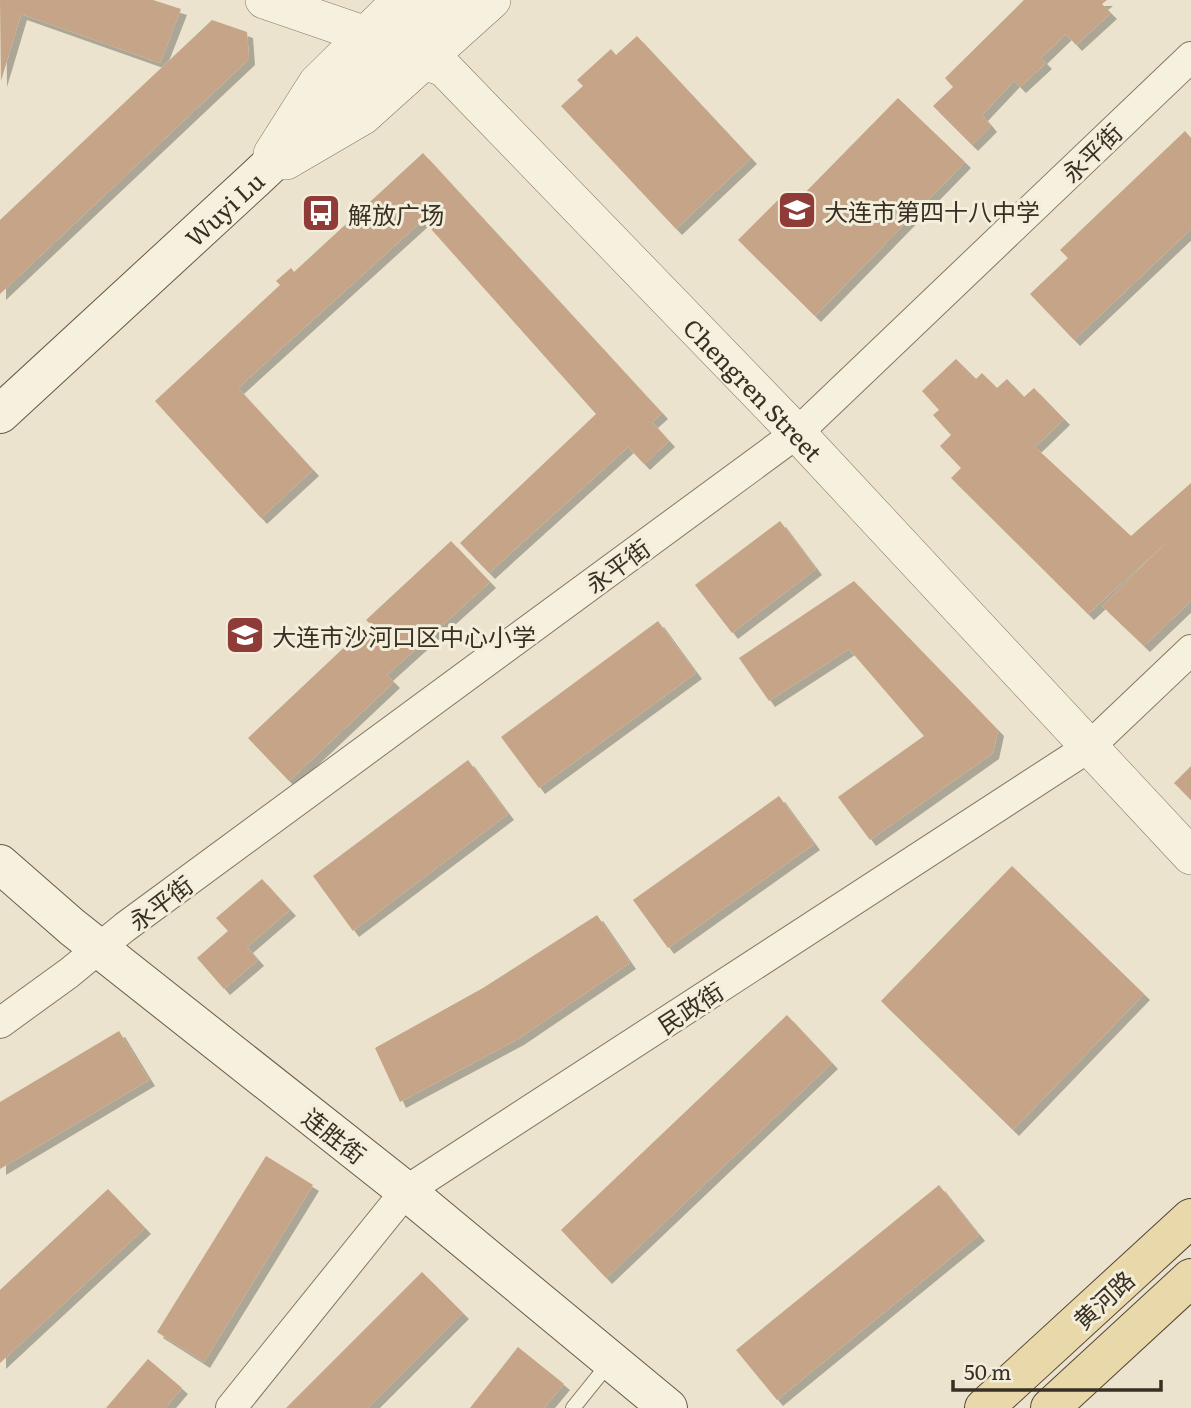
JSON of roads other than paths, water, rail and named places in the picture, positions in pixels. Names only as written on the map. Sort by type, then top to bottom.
[{"type":"main road","name":"Wuyi Lu","points":[[0,414],[445,0]]},
{"type":"main road","name":"连胜街","points":[[0,864],[99,948],[406,1191],[668,1408]]},
{"type":"main road","name":"黄河路","points":[[984,1408],[1191,1218]]},
{"type":"main road","name":"黄河路","points":[[1050,1408],[1191,1278]]},
{"type":"street","name":"Chengren Street","points":[[264,0],[444,68],[797,433],[1191,856]]},
{"type":"street","points":[[394,47],[401,0]]},
{"type":"street","points":[[394,47],[492,0]]},
{"type":"street","name":"永平街","points":[[0,1023],[797,433],[1191,57]]},
{"type":"street","name":"民政街","points":[[231,1408],[406,1191],[1088,747],[1191,650]]},
{"type":"lane","points":[[572,1408],[611,1361]]},
{"type":"place","name":"大连市第四十八中学","points":[[797,210]]},
{"type":"place","name":"解放广场","points":[[321,213]]},
{"type":"place","name":"大连市沙河口区中心小学","points":[[245,635]]}]
